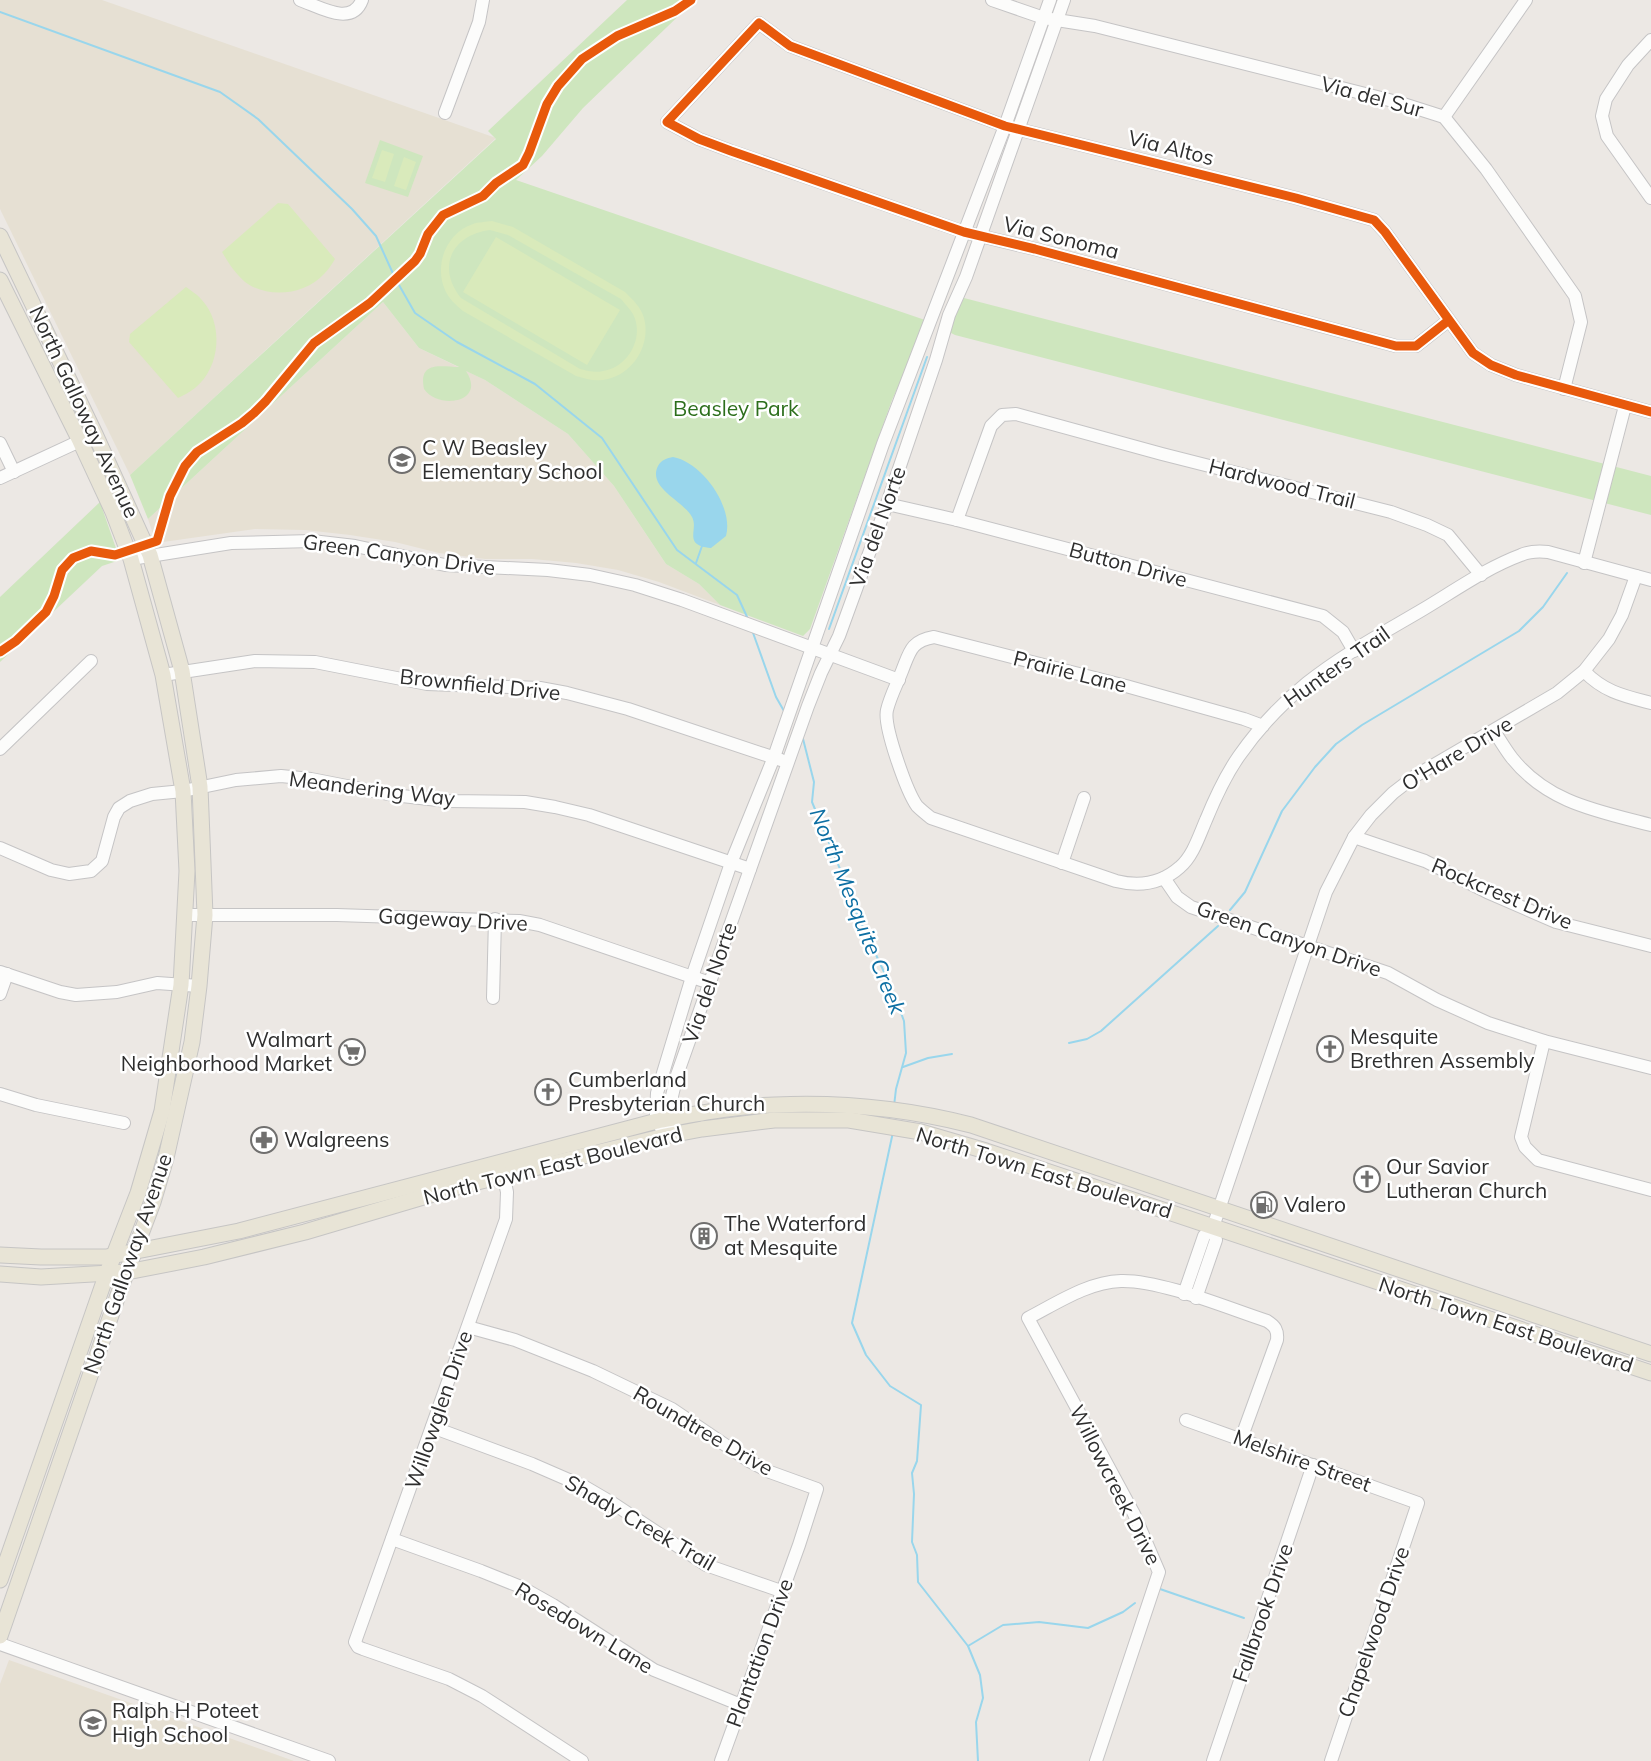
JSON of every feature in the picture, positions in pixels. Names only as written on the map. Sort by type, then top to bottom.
[{"type":"main road","name":"North Galloway Avenue","points":[[0,236],[150,555],[182,671],[200,787],[205,915],[200,986],[192,1042],[169,1113],[107,1273],[0,1580]]},
{"type":"main road","name":"North Galloway Avenue","points":[[0,280],[80,441],[113,512],[131,559],[163,675],[183,791],[187,872],[181,985],[169,1113],[153,1202],[75,1417],[0,1636]]},
{"type":"main road","points":[[31,344],[48,337]]},
{"type":"main road","name":"North Town East Boulevard","points":[[0,1255],[115,1256],[250,1228],[664,1119],[773,1105],[804,1112],[864,1115],[927,1114],[971,1125],[1651,1354]]},
{"type":"main road","name":"North Town East Boulevard","points":[[0,1274],[41,1277],[127,1272],[204,1257],[342,1221],[457,1187],[665,1136],[754,1123],[804,1112]]},
{"type":"main road","name":"North Town East Boulevard","points":[[864,1115],[986,1151],[1651,1373]]},
{"type":"main road","points":[[338,1206],[342,1221]]},
{"type":"main road","points":[[250,1228],[254,1244]]},
{"type":"main road","points":[[1367,1279],[1373,1260]]},
{"type":"main road","points":[[1574,1347],[1580,1330]]},
{"type":"main road","points":[[59,1411],[75,1417]]},
{"type":"main road","points":[[21,1521],[38,1527]]},
{"type":"street","points":[[300,0],[342,15],[353,13],[359,8],[362,0]]},
{"type":"street","points":[[445,113],[479,22],[483,0]]},
{"type":"street","name":"Via del Sur","points":[[992,0],[1050,19],[1130,34],[1396,102],[1444,117],[1486,169],[1575,296],[1581,322],[1564,389]]},
{"type":"street","name":"Via del Norte","points":[[664,1119],[677,1075],[793,747],[808,706],[839,636],[887,504],[949,315],[1019,129],[1050,19],[1050,0]]},
{"type":"street","name":"Via del Norte","points":[[665,1136],[664,1119],[657,1093],[692,977],[731,863],[774,757],[883,444],[964,232],[1050,19],[1064,0]]},
{"type":"street","points":[[1444,117],[1526,0]]},
{"type":"street","name":"Via Altos","points":[[667,122],[759,23],[790,46],[1005,126],[1296,198],[1374,220],[1473,354],[1491,365],[1564,389],[1651,412]]},
{"type":"street","points":[[1650,195],[1607,136],[1602,116],[1606,99],[1628,64],[1651,40]]},
{"type":"street","name":"Via Sonoma","points":[[667,122],[699,139],[731,151],[964,232],[1396,346],[1416,346],[1449,320]]},
{"type":"street","points":[[1584,563],[1625,406]]},
{"type":"street","name":"Hardwood Trail","points":[[957,520],[991,426],[1002,415],[1016,414],[1391,512],[1448,535],[1481,574]]},
{"type":"street","points":[[0,478],[95,434]]},
{"type":"street","points":[[0,443],[14,472]]},
{"type":"street","name":"Button Drive","points":[[887,504],[957,520],[1323,616],[1343,632],[1354,651]]},
{"type":"street","name":"Green Canyon Drive","points":[[131,559],[231,543],[312,541],[355,546],[445,565],[548,570],[611,579],[655,591],[812,648]]},
{"type":"street","points":[[1481,574],[1521,554],[1536,551],[1548,552],[1651,580]]},
{"type":"street","name":"Hunters Trail","points":[[1164,878],[1190,857],[1221,784],[1239,756],[1279,707],[1308,682],[1354,651],[1481,574]]},
{"type":"street","name":"O'Hare Drive","points":[[1190,1296],[1204,1236],[1213,1227],[1326,892],[1354,837],[1371,815],[1408,782],[1557,693],[1584,671],[1609,639],[1622,615],[1636,576]]},
{"type":"street","name":"Prairie Lane","points":[[898,680],[914,645],[922,639],[934,637],[1126,686],[1244,718],[1263,726]]},
{"type":"street","points":[[812,648],[898,680],[886,711],[887,723],[893,746],[918,807],[931,818],[940,823],[1134,885],[1164,878]]},
{"type":"street","points":[[0,749],[91,661]]},
{"type":"street","name":"Brownfield Drive","points":[[163,675],[255,661],[315,662],[427,684],[540,688],[628,709],[788,762]]},
{"type":"street","points":[[1584,671],[1596,684],[1610,691],[1651,703]]},
{"type":"street","points":[[1494,731],[1518,764],[1551,793],[1581,806],[1651,825]]},
{"type":"street","name":"Meandering Way","points":[[0,848],[51,870],[69,874],[91,872],[102,861],[119,808],[130,801],[236,780],[281,776],[436,800],[525,802],[555,807],[750,869]]},
{"type":"street","points":[[1062,863],[1084,798]]},
{"type":"street","name":"Rockcrest Drive","points":[[1354,837],[1425,861],[1487,892],[1556,922],[1651,946]]},
{"type":"street","name":"Green Canyon Drive","points":[[1164,878],[1177,897],[1191,907],[1388,973],[1437,1000],[1488,1023],[1544,1041],[1651,1068]]},
{"type":"street","name":"Gageway Drive","points":[[186,915],[337,915],[519,921],[540,925],[710,983]]},
{"type":"street","points":[[493,998],[495,920]]},
{"type":"street","points":[[0,994],[3,973],[76,995],[117,992],[157,983],[200,986]]},
{"type":"street","points":[[1544,1041],[1521,1137],[1525,1147],[1538,1160],[1651,1190]]},
{"type":"street","points":[[0,1094],[124,1123]]},
{"type":"street","name":"Willowglen Drive","points":[[499,1161],[507,1192],[506,1218],[356,1642],[358,1647],[449,1679],[482,1696],[582,1761]]},
{"type":"street","name":"Willowcreek Drive","points":[[1096,1761],[1159,1572],[1134,1514],[1028,1318],[1075,1294],[1120,1281],[1142,1283],[1190,1296]]},
{"type":"street","points":[[1190,1296],[1267,1322],[1274,1325],[1278,1333],[1241,1439]]},
{"type":"street","name":"Roundtree Drive","points":[[468,1327],[515,1340],[593,1371],[672,1409],[749,1461],[770,1472],[817,1489],[800,1545]]},
{"type":"street","name":"Melshire Street","points":[[1186,1420],[1418,1503]]},
{"type":"street","name":"Shady Creek Trail","points":[[432,1427],[532,1464],[585,1487],[706,1565],[781,1591]]},
{"type":"street","name":"Fallbrook Drive","points":[[1213,1761],[1313,1465]]},
{"type":"street","name":"Chapelwood Drive","points":[[1330,1761],[1418,1503]]},
{"type":"street","name":"Rosedown Lane","points":[[392,1539],[521,1587],[654,1670],[741,1705]]},
{"type":"street","name":"Plantation Drive","points":[[721,1761],[781,1591],[800,1545]]},
{"type":"street","points":[[0,1644],[329,1761]]},
{"type":"shaded area","points":[[0,0],[102,0],[496,138],[130,475],[0,209]]},
{"type":"shaded area","name":"C W Beasley Elementary School","points":[[383,302],[419,348],[485,380],[568,434],[614,486],[666,564],[699,584],[720,605],[659,582],[618,570],[532,559],[485,559],[439,553],[395,542],[305,530],[255,529],[156,543],[148,519]]},
{"type":"shaded area","name":"Ralph H Poteet High School","points":[[9,1660],[294,1761],[0,1761],[0,1684]]},
{"type":"green space","name":"Beasley Park","points":[[627,0],[695,0],[583,108],[542,156],[516,180],[925,320],[918,342],[892,400],[810,629],[803,636],[720,605],[699,584],[666,564],[614,486],[568,434],[485,380],[466,371],[471,382],[466,396],[449,401],[431,396],[424,389],[423,380],[428,369],[439,366],[459,367],[419,348],[383,302],[148,519],[130,475],[496,139],[488,131]]},
{"type":"green space","points":[[380,140],[423,156],[408,197],[365,183]]},
{"type":"green space","points":[[382,150],[394,154],[385,182],[372,178]]},
{"type":"green space","points":[[404,157],[416,162],[406,190],[394,186]]},
{"type":"green space","points":[[278,203],[288,204],[335,259],[316,281],[297,290],[286,292],[264,291],[245,282],[222,252]]},
{"type":"green space","points":[[492,221],[513,227],[628,295],[641,310],[646,328],[643,347],[626,371],[604,380],[576,376],[463,311],[455,304],[447,293],[441,270],[449,242],[464,228],[475,223]],"holes":[[[490,230],[508,235],[621,299],[633,314],[637,332],[627,358],[612,369],[600,372],[580,369],[461,298],[450,275],[449,264],[452,254],[466,238],[477,233]]]},
{"type":"green space","points":[[496,237],[620,310],[587,365],[463,292]]},
{"type":"green space","points":[[186,287],[199,297],[208,309],[216,332],[216,345],[210,369],[204,379],[178,398],[129,342],[130,334]]},
{"type":"green space","points":[[964,298],[1651,476],[1651,515],[955,335],[949,332],[960,300]]},
{"type":"green space","points":[[100,502],[120,560],[102,566],[0,662],[0,597]]},
{"type":"water","points":[[673,457],[695,467],[705,477],[720,500],[727,524],[726,536],[711,548],[697,544],[693,536],[692,517],[662,488],[658,481],[656,474],[659,464]]},
{"type":"waterway","name":"North Mesquite Creek","points":[[0,12],[220,92],[258,119],[352,209],[376,236],[395,278],[415,313],[457,342],[535,384],[602,438],[677,550],[737,595],[748,619]]},
{"type":"waterway","points":[[829,629],[927,357]]},
{"type":"waterway","points":[[696,563],[702,546]]},
{"type":"waterway","points":[[1230,910],[1245,892],[1282,811],[1315,767],[1336,744],[1362,725],[1519,631],[1543,607],[1567,573]]},
{"type":"waterway","name":"North Mesquite Creek","points":[[752,630],[776,697],[784,711]]},
{"type":"waterway","name":"North Mesquite Creek","points":[[802,735],[814,782],[812,802],[840,869],[841,880],[892,989],[904,1021],[906,1053],[896,1089],[894,1106]]},
{"type":"waterway","points":[[1069,1043],[1087,1039],[1101,1031],[1218,926]]},
{"type":"waterway","points":[[903,1067],[928,1058],[952,1054]]},
{"type":"waterway","name":"North Mesquite Creek","points":[[893,1132],[852,1323],[866,1355],[890,1386],[921,1405],[917,1461],[912,1473],[914,1494],[912,1542],[917,1555],[918,1582],[968,1646],[980,1675],[983,1698],[976,1722],[978,1761]]},
{"type":"waterway","points":[[1160,1589],[1244,1618]]},
{"type":"waterway","points":[[968,1646],[1003,1625],[1039,1622],[1088,1628],[1123,1612],[1135,1603]]},
{"type":"cycle path","points":[[0,652],[16,641],[46,612],[62,570],[73,558],[91,551],[115,555],[157,541],[170,496],[185,466],[197,452],[254,413],[314,343],[370,303],[415,261],[428,234],[443,215],[483,196],[496,183],[523,165],[547,104],[558,86],[582,59],[617,36],[675,11],[691,0]]},
{"type":"cycle path","points":[[1449,320],[1416,346],[1396,346],[964,232],[731,151],[699,139],[667,122],[759,23],[790,46],[1005,126],[1296,198],[1374,220],[1385,232],[1473,353],[1491,365],[1516,375],[1651,412]]},
{"type":"place","name":"C W Beasley Elementary School","points":[[402,460]]},
{"type":"place","name":"Mesquite Brethren Assembly","points":[[1330,1049]]},
{"type":"place","name":"Walmart Neighborhood Market","points":[[352,1052]]},
{"type":"place","name":"Cumberland Presbyterian Church","points":[[548,1092]]},
{"type":"place","name":"Walgreens","points":[[264,1140]]},
{"type":"place","name":"Our Savior Lutheran Church","points":[[1367,1179]]},
{"type":"place","name":"Valero","points":[[1264,1205]]},
{"type":"place","name":"The Waterford at Mesquite","points":[[704,1236]]},
{"type":"place","name":"Ralph H Poteet High School","points":[[93,1723]]}]
